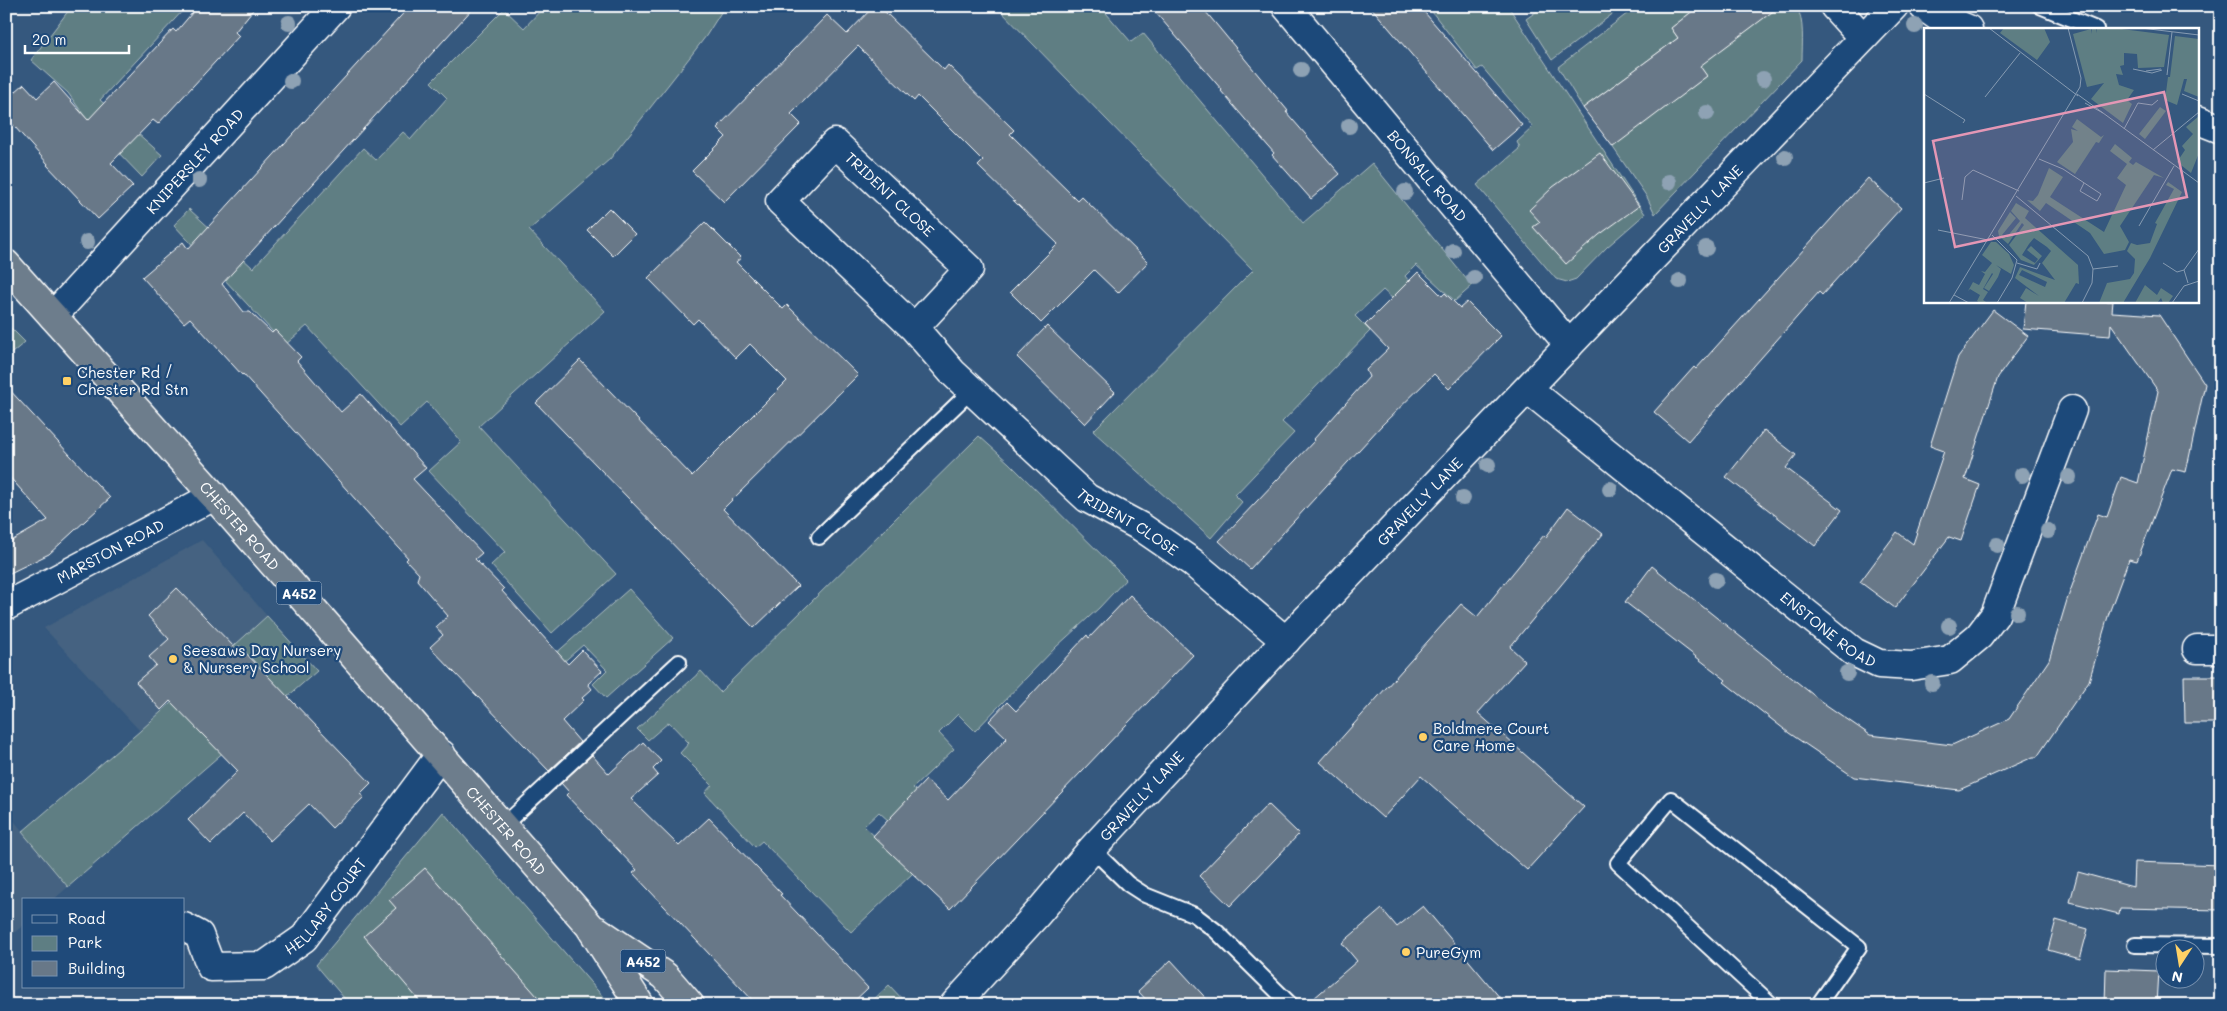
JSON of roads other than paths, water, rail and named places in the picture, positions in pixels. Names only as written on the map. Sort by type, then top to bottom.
[{"type":"highway","name":"CHESTER ROAD","points":[[6,264],[214,496],[589,925],[640,1005]]},
{"type":"highway","name":"CHESTER ROAD","points":[[589,925],[665,976],[690,1005]]},
{"type":"street","name":"KNIPERSLEY ROAD","points":[[53,316],[336,6]]},
{"type":"street","name":"BONSALL ROAD","points":[[1286,6],[1569,345]]},
{"type":"street","points":[[1834,6],[1863,38]]},
{"type":"street","name":"GRAVELLY LANE","points":[[954,1005],[1038,913],[1092,849],[1286,641],[1894,6]]},
{"type":"street","points":[[1923,6],[1937,16],[1966,28]]},
{"type":"street","points":[[2200,121],[2221,130]]},
{"type":"street","name":"TRIDENT CLOSE","points":[[914,328],[969,269],[835,143],[780,201],[914,328],[952,372],[1087,498],[1141,527],[1192,562],[1286,641]]},
{"type":"street","name":"ENSTONE ROAD","points":[[1528,389],[1854,652],[1879,664],[1911,666],[1950,660],[1979,636],[1994,615],[2072,410]]},
{"type":"street","name":"MARSTON ROAD","points":[[6,606],[214,496]]},
{"type":"street","name":"HELLABY COURT","points":[[185,928],[199,935],[211,967],[264,966],[304,938],[441,754]]},
{"type":"lane","points":[[2043,7],[2094,28]]},
{"type":"lane","points":[[819,537],[972,390]]},
{"type":"lane","points":[[503,826],[679,662]]},
{"type":"lane","points":[[1772,1005],[1618,863],[1671,799],[1859,947],[1818,1005]]},
{"type":"lane","points":[[1092,849],[1128,884],[1145,895],[1195,915],[1216,931],[1290,1004]]},
{"type":"lane","points":[[2135,945],[2221,946]]},
{"type":"place","name":"Chester Rd / Chester Rd Stn","points":[[67,381]]},
{"type":"place","name":"Seesaws Day Nursery & Nursery School","points":[[173,659]]},
{"type":"place","name":"Boldmere Court Care Home","points":[[1423,737]]},
{"type":"place","name":"PureGym","points":[[1406,952]]}]
